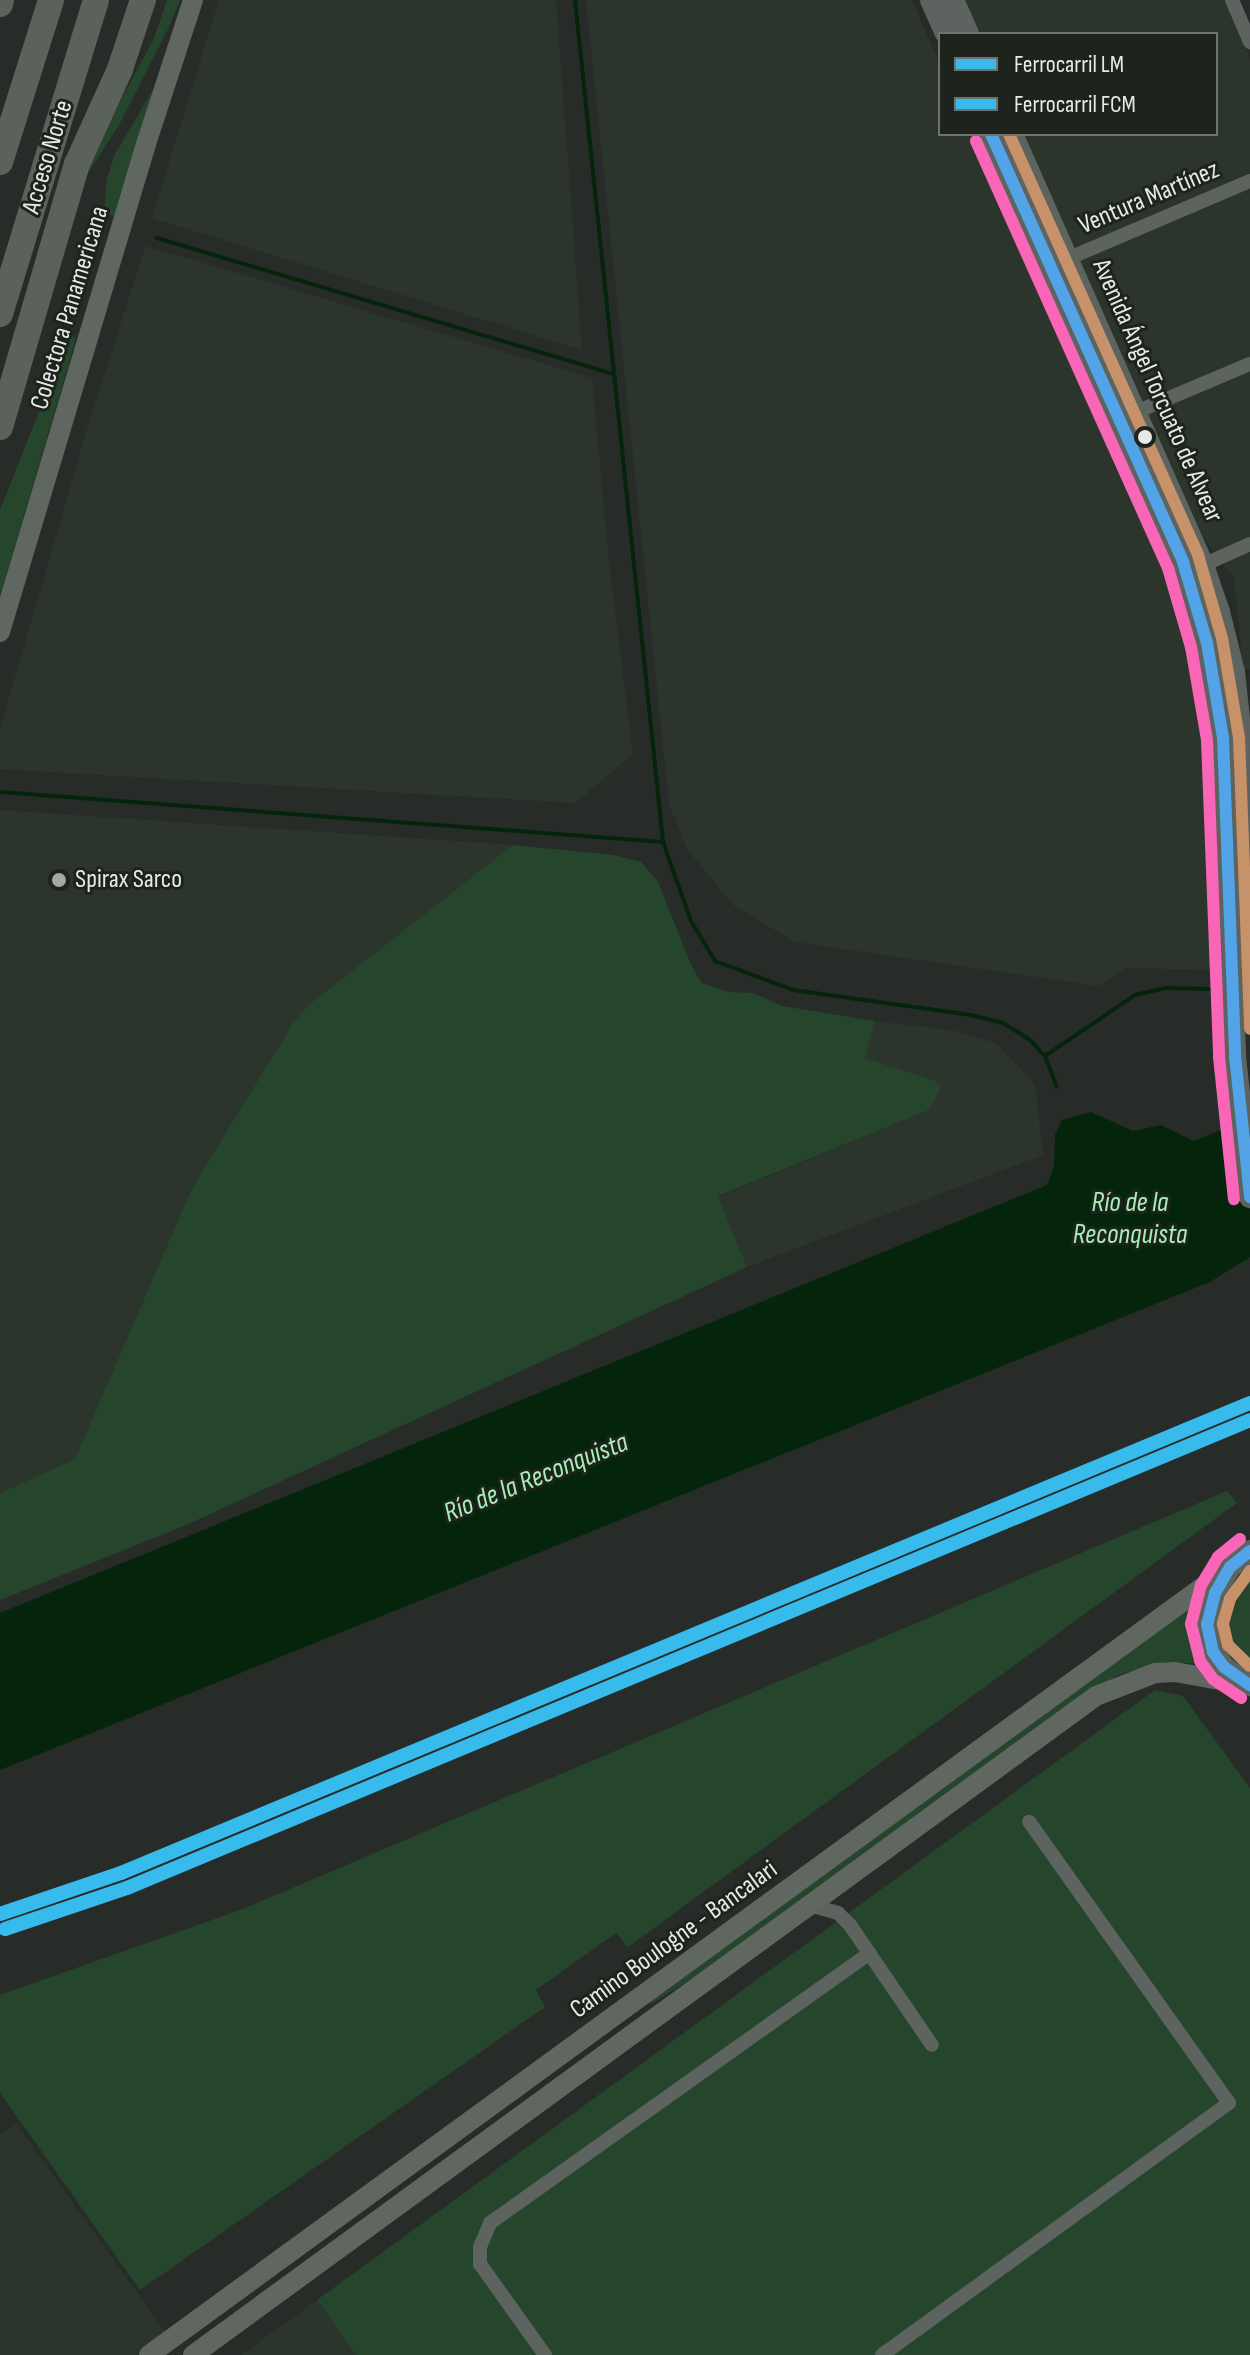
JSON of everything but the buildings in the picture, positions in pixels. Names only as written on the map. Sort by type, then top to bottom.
[{"type":"highway","points":[[26,77],[43,0]]},
{"type":"highway","name":"Acceso Norte","points":[[0,162],[51,0]]},
{"type":"highway","name":"Acceso Norte","points":[[0,314],[96,0]]},
{"type":"highway","points":[[0,427],[77,164],[120,69],[143,0]]},
{"type":"main road","name":"Colectora Panamericana","points":[[0,632],[146,144],[193,0]]},
{"type":"main road","points":[[931,0],[945,32]]},
{"type":"main road","points":[[953,0],[967,32]]},
{"type":"main road","name":"Avenida Ángel Torcuato de Alvear","points":[[992,136],[1126,417],[1203,565],[1223,626],[1238,705],[1250,964]]},
{"type":"main road","name":"Avenida Ángel Torcuato de Alvear","points":[[1013,136],[1067,259],[1183,562],[1213,668],[1223,738],[1239,1100],[1250,1197]]},
{"type":"main road","points":[[1248,1685],[1224,1667],[1213,1652],[1207,1624],[1215,1593],[1230,1567],[1250,1551]]},
{"type":"main road","name":"Camino Boulogne - Bancalari","points":[[149,2355],[1230,1567]]},
{"type":"main road","name":"Camino Boulogne - Bancalari","points":[[193,2355],[1096,1696],[1131,1680],[1165,1672],[1248,1685]]},
{"type":"street","points":[[1232,0],[1250,42]]},
{"type":"street","name":"Ventura Martínez","points":[[1067,259],[1250,181]]},
{"type":"street","points":[[1126,417],[1250,364]]},
{"type":"street","points":[[1203,565],[1250,544]]},
{"type":"street","points":[[882,2355],[1229,2103],[1029,1822]]},
{"type":"street","points":[[810,1905],[838,1913],[870,1953],[932,2045]]},
{"type":"street","points":[[545,2355],[480,2264],[480,2247],[490,2223],[870,1953]]},
{"type":"shaded area","points":[[167,0],[180,0],[119,125],[87,175],[82,172],[154,38]]},
{"type":"shaded area","points":[[219,0],[556,0],[582,350],[152,218]]},
{"type":"shaded area","points":[[586,0],[912,0],[938,60],[938,136],[971,136],[1178,604],[1199,683],[1213,970],[1126,968],[1099,986],[795,942],[733,905],[687,849],[669,804]]},
{"type":"shaded area","points":[[963,0],[1225,0],[1250,58],[1250,669],[1243,669],[1234,578],[1203,538],[1024,136],[1218,136],[1218,32],[977,32]]},
{"type":"shaded area","points":[[153,89],[114,216],[104,212],[107,179],[114,156]]},
{"type":"shaded area","points":[[146,246],[592,378],[608,553],[633,754],[575,803],[0,769],[0,729],[94,405]]},
{"type":"shaded area","points":[[69,336],[76,337],[70,360],[0,596],[0,510]]},
{"type":"shaded area","points":[[0,810],[513,845],[306,1007],[293,1023],[191,1190],[75,1459],[0,1493]]},
{"type":"shaded area","points":[[513,845],[613,855],[641,862],[658,882],[692,967],[702,983],[729,992],[753,993],[782,1006],[875,1021],[865,1058],[935,1081],[941,1088],[929,1110],[718,1196],[747,1267],[184,1526],[0,1600],[0,1493],[75,1459],[191,1190],[293,1023],[306,1007]]},
{"type":"shaded area","points":[[875,1021],[956,1031],[996,1043],[1035,1084],[1043,1155],[747,1267],[718,1197],[929,1110],[935,1081],[865,1058]]},
{"type":"shaded area","points":[[1227,1491],[1237,1503],[628,1947],[616,1933],[536,1990],[545,2007],[140,2290],[0,2093],[0,1995],[243,1909]]},
{"type":"shaded area","points":[[1250,1572],[1250,1671],[1226,1654],[1219,1642],[1217,1615],[1229,1587]]},
{"type":"shaded area","points":[[1202,1599],[1209,1664],[1164,1662],[1118,1675],[1058,1713],[722,1960],[651,2004],[649,2001]]},
{"type":"shaded area","points":[[1155,1690],[1183,1696],[1250,1788],[1250,2355],[356,2355],[317,2300]]},
{"type":"shaded area","points":[[16,2123],[166,2333],[136,2355],[0,2355],[0,2134]]},
{"type":"shaded area","points":[[317,2300],[356,2355],[241,2355]]},
{"type":"water","name":"Río de la Reconquista","points":[[1091,1112],[1133,1131],[1161,1125],[1194,1141],[1250,1118],[1250,1257],[1210,1282],[0,1770],[0,1613],[1047,1185],[1054,1167],[1055,1135],[1062,1120]]},
{"type":"waterway","points":[[575,0],[663,842],[691,921],[715,961],[793,990],[971,1015],[1003,1023],[1029,1039],[1045,1056],[1057,1087]]},
{"type":"waterway","points":[[157,238],[612,374]]},
{"type":"waterway","points":[[0,792],[663,842]]},
{"type":"waterway","points":[[1045,1056],[1135,995],[1166,988],[1214,989]]},
{"type":"rail line","name":"LM","points":[[0,1914],[121,1873],[1250,1403]]},
{"type":"rail line","name":"FCM","points":[[5,1929],[127,1888],[1250,1420]]},
{"type":"transit line","points":[[992,136],[1183,562],[1207,643],[1223,738],[1235,1056],[1250,1197]]},
{"type":"transit line","points":[[1010,136],[1198,555],[1222,638],[1239,737],[1250,1029]]},
{"type":"transit line","points":[[976,141],[1168,568],[1191,647],[1207,740],[1219,1057],[1234,1199]]},
{"type":"transit line","points":[[1240,1539],[1218,1557],[1201,1585],[1191,1624],[1200,1661],[1213,1679],[1241,1698]]},
{"type":"transit line","points":[[1250,1551],[1230,1567],[1215,1593],[1207,1624],[1213,1652],[1224,1667],[1250,1685]]},
{"type":"transit line","points":[[1250,1571],[1230,1599],[1223,1624],[1228,1645],[1250,1666]]},
{"type":"place","name":"Spirax Sarco","points":[[59,880]]}]
